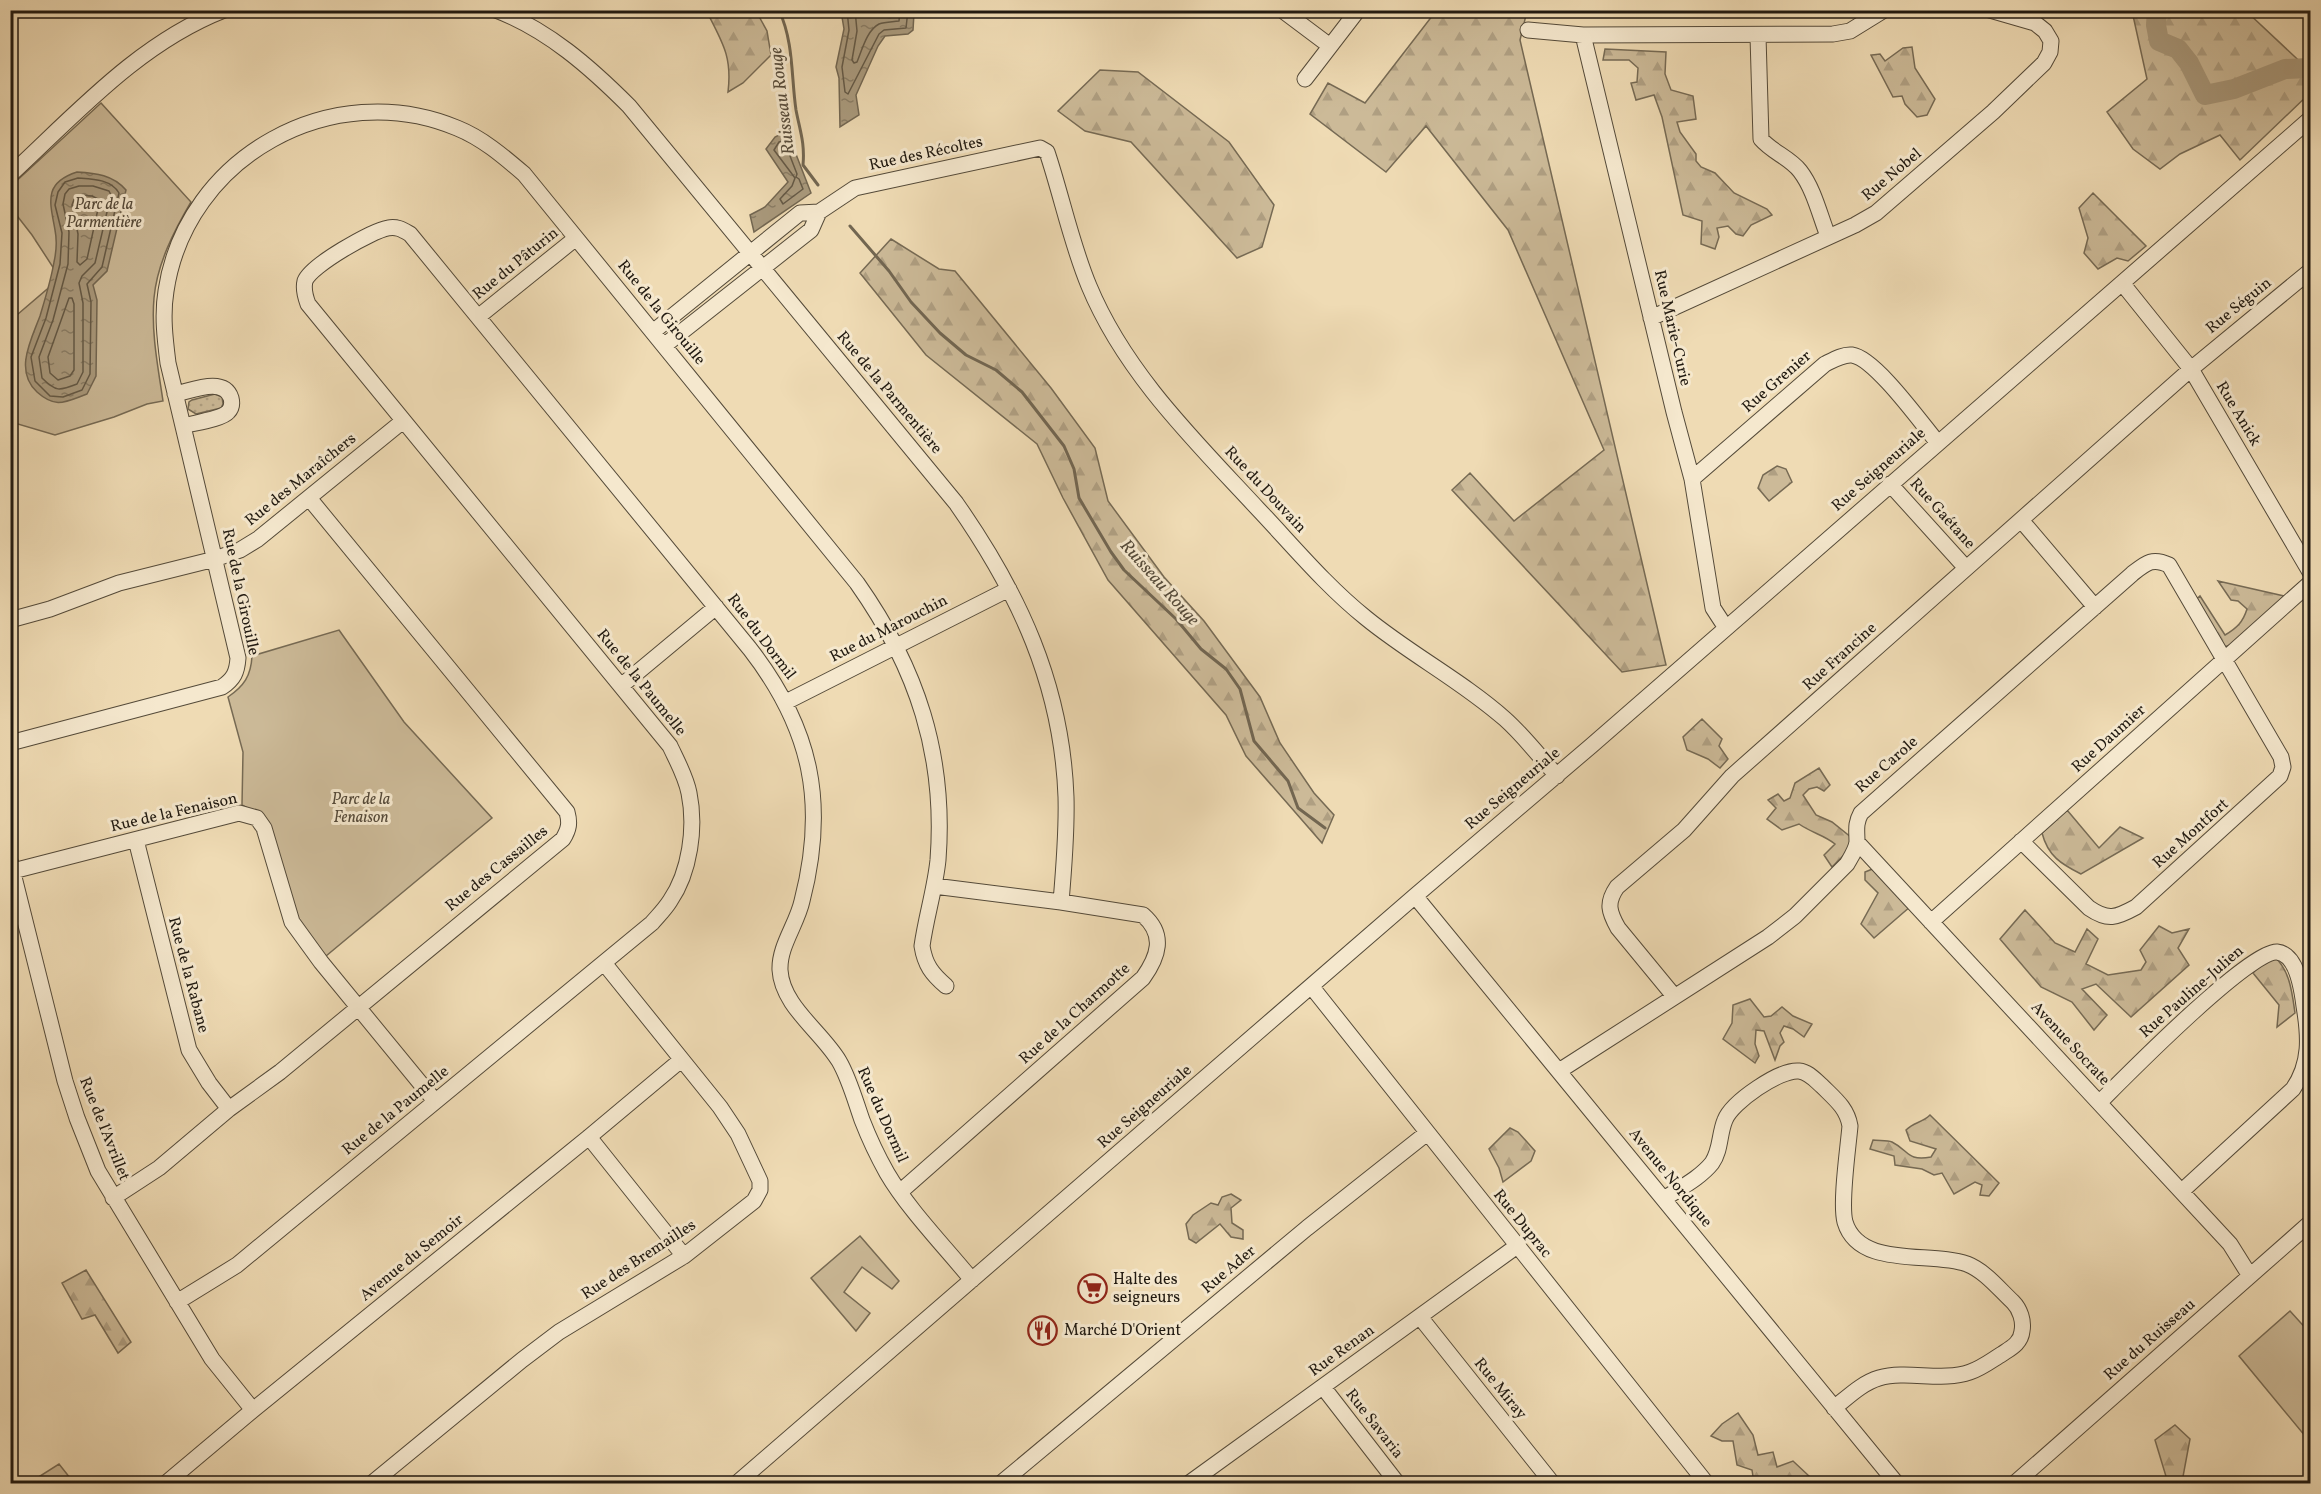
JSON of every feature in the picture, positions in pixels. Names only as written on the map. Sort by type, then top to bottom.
[{"type":"street","points":[[10,175],[115,77],[198,20],[224,10]]},
{"type":"street","name":"Rue de la Parmentière","points":[[496,10],[555,42],[595,73],[629,106],[956,502],[987,547],[1038,652],[1050,690],[1059,735],[1066,796],[1061,902]]},
{"type":"street","points":[[1282,10],[1330,45]]},
{"type":"street","points":[[1305,79],[1358,10]]},
{"type":"street","points":[[1528,30],[1583,34],[1758,36],[1833,34],[1850,31],[1884,10]]},
{"type":"street","name":"Rue Nobel","points":[[1651,318],[1855,225],[1876,213],[1993,112],[2044,63],[2050,52],[2051,41],[2045,31],[2035,23],[1990,10]]},
{"type":"street","name":"Rue Marie-Curie","points":[[1583,34],[1692,479],[1713,608],[1726,628]]},
{"type":"street","points":[[1758,36],[1761,139],[1801,172],[1828,236]]},
{"type":"street","name":"Rue de la Girouille","points":[[10,743],[222,687],[232,680],[237,670],[238,658],[168,363],[163,324],[166,290],[173,261],[185,231],[200,205],[219,180],[243,157],[277,135],[343,114],[387,112],[424,117],[458,128],[494,148],[524,174],[654,331],[857,583],[883,619],[921,709],[930,738],[936,776],[939,839],[934,886],[922,946],[924,959],[930,971],[946,987]]},
{"type":"street","name":"Rue Seigneuriale","points":[[736,1484],[1415,896],[1557,776],[2310,119]]},
{"type":"street","name":"Rue des Récoltes","points":[[654,331],[800,213],[819,212],[855,188],[1040,148],[1047,153]]},
{"type":"street","name":"Rue du Douvain","points":[[1047,153],[1089,287],[1113,331],[1150,389],[1328,584],[1366,619],[1471,692],[1506,720],[1557,776]]},
{"type":"street","name":"Rue des Récoltes","points":[[665,345],[811,230],[819,212]]},
{"type":"street","name":"Rue de la Paumelle","points":[[177,1302],[237,1265],[652,923],[671,901],[684,872],[692,816],[689,792],[670,746],[308,304],[304,291],[306,278],[341,250],[370,234],[389,227],[400,228],[410,234],[478,317]]},
{"type":"street","name":"Rue du Pâturin","points":[[478,317],[576,238]]},
{"type":"street","name":"Rue Séguin","points":[[2191,369],[2310,271]]},
{"type":"street","name":"Rue Anick","points":[[2122,283],[2191,369],[2310,572]]},
{"type":"street","name":"Rue du Dormil","points":[[478,317],[716,607],[772,677],[786,702],[800,735],[809,769],[814,832],[811,866],[801,909],[783,951],[780,969],[783,987],[839,1062],[863,1124],[888,1174],[972,1280]]},
{"type":"street","name":"Rue Grenier","points":[[1692,479],[1825,364],[1838,357],[1852,355],[1877,370],[1938,443]]},
{"type":"street","name":"Rue Francine","points":[[1674,996],[1618,928],[1608,907],[1617,887],[1684,830],[1732,776],[2191,369]]},
{"type":"street","points":[[175,394],[213,386],[224,388],[230,394],[232,402],[229,411],[221,416],[183,426]]},
{"type":"street","name":"Rue des Maraîchers","points":[[10,620],[50,609],[119,583],[215,559],[240,550],[258,539],[403,421]]},
{"type":"street","name":"Rue Gaétane","points":[[1890,484],[1966,568]]},
{"type":"street","name":"Rue des Cassailles","points":[[113,1198],[159,1168],[229,1109],[280,1072],[563,839],[568,830],[567,812],[309,498]]},
{"type":"street","points":[[2021,520],[2095,607]]},
{"type":"street","name":"Rue Carole","points":[[1559,1071],[1768,937],[1794,916],[1847,864],[1853,855],[1857,842],[1856,822],[1861,813],[2141,567],[2153,561],[2169,565],[2224,660]]},
{"type":"street","name":"Rue Daumier","points":[[1931,922],[2310,583]]},
{"type":"street","name":"Rue du Marouchin","points":[[786,702],[1009,589]]},
{"type":"street","points":[[621,686],[716,607]]},
{"type":"street","name":"Rue Montfort","points":[[2021,841],[2089,908],[2101,916],[2112,918],[2136,908],[2280,776],[2283,767],[2281,758],[2224,660]]},
{"type":"street","name":"Rue de la Fenaison","points":[[12,866],[136,840],[239,813],[256,818],[264,828],[292,922],[321,962],[435,1101]]},
{"type":"street","name":"Rue de la Rabane","points":[[136,840],[189,1050],[208,1083],[229,1109]]},
{"type":"street","name":"Avenue Socrate","points":[[1857,842],[2230,1244],[2250,1276]]},
{"type":"street","name":"Rue de l'Avrillet","points":[[12,866],[64,1081],[94,1161],[113,1198],[213,1359],[253,1410]]},
{"type":"street","name":"Rue de la Charmotte","points":[[900,1192],[1143,978],[1154,962],[1157,949],[1157,935],[1151,922],[1143,915],[934,886]]},
{"type":"street","name":"Avenue Nordique","points":[[1415,896],[1897,1484]]},
{"type":"street","name":"Rue Pauline-Julien","points":[[2100,1102],[2180,1023],[2259,957],[2278,952],[2291,961],[2301,983],[2308,1031],[2307,1062],[2302,1076],[2293,1089],[2182,1191]]},
{"type":"street","name":"Rue des Bremailles","points":[[372,1484],[522,1360],[559,1332],[684,1256],[754,1201],[760,1190],[760,1181],[738,1134],[720,1107],[604,963]]},
{"type":"street","name":"Rue Duprac","points":[[1311,986],[1707,1484]]},
{"type":"street","name":"Avenue du Semoir","points":[[165,1484],[681,1060]]},
{"type":"street","points":[[1664,1199],[1703,1172],[1712,1162],[1718,1151],[1725,1118],[1734,1108],[1772,1078],[1786,1072],[1800,1071],[1811,1076],[1842,1106],[1848,1116],[1850,1126],[1844,1209],[1845,1222],[1853,1238],[1863,1247],[1878,1253],[1956,1261],[1970,1265],[2017,1306],[2023,1325],[2022,1335],[2017,1344],[1981,1367],[1958,1375],[1877,1378],[1866,1383],[1834,1408]]},
{"type":"street","name":"Rue Ader","points":[[1000,1484],[1307,1228],[1427,1133]]},
{"type":"street","points":[[589,1137],[684,1256]]},
{"type":"street","name":"Rue du Ruisseau","points":[[2014,1484],[2310,1223]]},
{"type":"street","name":"Rue Renan","points":[[1188,1484],[1517,1246]]},
{"type":"street","name":"Rue Miray","points":[[1420,1317],[1553,1484]]},
{"type":"street","name":"Rue Savaria","points":[[1323,1387],[1398,1484]]},
{"type":"green space","points":[[715,10],[756,11],[767,31],[771,55],[743,83],[728,92],[729,70],[726,53],[709,16]]},
{"type":"green space","points":[[1436,11],[1527,11],[1520,40],[1666,665],[1622,672],[1452,490],[1470,473],[1514,521],[1604,450],[1508,230],[1426,126],[1386,172],[1310,114],[1328,83],[1365,103]]},
{"type":"green space","points":[[2132,11],[2246,11],[2310,71],[2310,93],[2240,160],[2220,135],[2180,154],[2160,169],[2133,149],[2107,112],[2147,79]]},
{"type":"green space","points":[[1912,47],[1915,68],[1935,99],[1927,115],[1917,117],[1905,104],[1902,96],[1893,97],[1871,55],[1880,54],[1885,61],[1903,48]]},
{"type":"green space","points":[[1605,49],[1666,52],[1665,74],[1671,90],[1693,96],[1696,119],[1677,122],[1680,132],[1696,154],[1696,161],[1701,167],[1715,173],[1734,193],[1767,209],[1772,215],[1751,225],[1743,236],[1736,234],[1728,226],[1717,228],[1719,237],[1715,249],[1701,244],[1702,221],[1683,215],[1662,117],[1654,95],[1636,100],[1631,83],[1637,82],[1638,68],[1629,60],[1603,60]]},
{"type":"green space","points":[[1100,70],[1138,72],[1229,142],[1274,205],[1262,247],[1237,258],[1131,142],[1085,131],[1058,111]]},
{"type":"green space","name":"Parc de la Parmentière","points":[[101,103],[191,202],[167,248],[154,298],[154,337],[163,401],[147,404],[55,435],[11,422],[11,320],[60,278],[11,208],[11,186]]},
{"type":"green space","points":[[2093,193],[2146,246],[2128,261],[2117,258],[2098,269],[2084,253],[2088,238],[2079,208]]},
{"type":"green space","points":[[891,239],[939,269],[955,271],[1051,388],[1095,448],[1108,501],[1164,577],[1204,621],[1260,697],[1280,743],[1314,793],[1334,815],[1322,843],[1246,756],[1226,715],[1108,580],[1063,498],[1037,444],[926,355],[860,273]]},
{"type":"green space","points":[[215,394],[222,397],[221,408],[196,414],[188,409],[189,402],[192,400]]},
{"type":"green space","points":[[1777,466],[1786,469],[1792,482],[1769,501],[1758,488],[1763,475]]},
{"type":"green space","points":[[2218,581],[2284,596],[2237,643],[2224,647],[2191,604],[2200,596],[2225,635],[2236,627],[2244,618],[2247,609],[2238,601],[2231,600]]},
{"type":"green space","name":"Parc de la Fenaison","points":[[339,630],[404,722],[492,818],[326,956],[303,930],[253,811],[242,805],[243,752],[228,697],[246,680],[252,656]]},
{"type":"green space","points":[[1702,719],[1722,739],[1719,746],[1728,759],[1720,768],[1708,759],[1687,750],[1683,737]]},
{"type":"green space","points":[[1819,768],[1830,785],[1824,791],[1817,787],[1809,789],[1803,795],[1816,815],[1832,822],[1857,842],[1832,867],[1824,855],[1835,844],[1827,838],[1799,824],[1782,830],[1767,819],[1776,808],[1768,800],[1778,794],[1784,801],[1790,798],[1795,783]]},
{"type":"green space","points":[[2067,810],[2099,848],[2120,827],[2143,838],[2081,874],[2056,858],[2048,848],[2042,833]]},
{"type":"green space","points":[[1875,868],[1911,906],[1874,938],[1861,924],[1878,893],[1865,880],[1865,872]]},
{"type":"green space","points":[[2025,910],[2055,943],[2075,952],[2087,929],[2098,939],[2086,964],[2108,975],[2141,970],[2146,962],[2140,950],[2159,926],[2172,933],[2189,929],[2178,948],[2189,965],[2131,1017],[2096,984],[2082,989],[2107,1015],[2094,1030],[2072,1002],[2041,987],[2000,939]]},
{"type":"green space","points":[[2273,955],[2287,974],[2295,1013],[2277,1027],[2279,1005],[2253,973],[2264,960]]},
{"type":"green space","points":[[1750,999],[1764,1017],[1771,1016],[1782,1007],[1793,1016],[1812,1024],[1804,1037],[1784,1026],[1780,1033],[1784,1042],[1775,1060],[1764,1031],[1756,1030],[1755,1044],[1759,1056],[1755,1063],[1723,1039],[1732,1023],[1733,1005]]},
{"type":"green space","points":[[1930,1115],[1999,1183],[1989,1196],[1980,1195],[1982,1185],[1975,1182],[1954,1194],[1942,1173],[1934,1175],[1922,1169],[1895,1165],[1894,1156],[1870,1149],[1873,1140],[1888,1141],[1917,1158],[1931,1157],[1936,1149],[1910,1141],[1906,1130]]},
{"type":"green space","points":[[1510,1128],[1518,1132],[1535,1151],[1531,1161],[1503,1182],[1489,1149]]},
{"type":"green space","points":[[1231,1194],[1241,1200],[1231,1208],[1232,1223],[1243,1230],[1243,1239],[1231,1237],[1220,1224],[1196,1243],[1189,1239],[1186,1224],[1193,1215],[1211,1203],[1218,1205],[1222,1197]]},
{"type":"green space","points":[[860,1236],[899,1281],[892,1289],[862,1267],[844,1292],[870,1313],[856,1331],[811,1278]]},
{"type":"green space","points":[[86,1270],[131,1342],[118,1353],[95,1315],[82,1319],[62,1283]]},
{"type":"green space","points":[[2290,1311],[2310,1333],[2310,1442],[2239,1356]]},
{"type":"green space","points":[[1738,1413],[1753,1435],[1758,1455],[1773,1452],[1777,1467],[1793,1461],[1809,1476],[1803,1483],[1754,1483],[1752,1470],[1737,1465],[1733,1441],[1722,1441],[1711,1436],[1722,1424]]},
{"type":"green space","points":[[2175,1425],[2190,1439],[2182,1482],[2168,1483],[2155,1440]]},
{"type":"green space","points":[[59,1464],[74,1483],[29,1483]]},
{"type":"water","points":[[913,10],[914,13],[913,30],[908,34],[885,36],[878,46],[856,95],[859,115],[840,127],[839,78],[836,67],[844,29],[841,11]]},
{"type":"water","points":[[787,131],[811,193],[754,232],[750,215],[765,207],[788,182],[766,149],[775,137]]},
{"type":"water","points":[[77,172],[104,176],[116,181],[126,190],[107,271],[93,285],[97,300],[96,376],[87,394],[67,401],[55,402],[37,392],[30,384],[25,365],[29,345],[50,283],[55,258],[56,238],[51,195],[59,182]]},
{"type":"waterway","name":"Ruisseau Rouge","points":[[779,10],[790,47],[796,110],[803,143],[803,165],[818,185]]},
{"type":"waterway","points":[[2157,10],[2156,25],[2159,41],[2178,49],[2189,63],[2205,95],[2234,89],[2285,69],[2310,68]]},
{"type":"waterway","name":"Ruisseau Rouge","points":[[850,226],[889,271],[911,302],[940,333],[966,355],[996,370],[1022,392],[1064,446],[1074,469],[1079,498],[1111,552],[1124,570],[1176,619],[1201,649],[1226,669],[1240,689],[1254,741],[1288,781],[1298,808],[1325,828]]},
{"type":"place","name":"Halte des seigneurs","points":[[1092,1289]]},
{"type":"place","name":"Marché D'Orient","points":[[1043,1331]]}]
